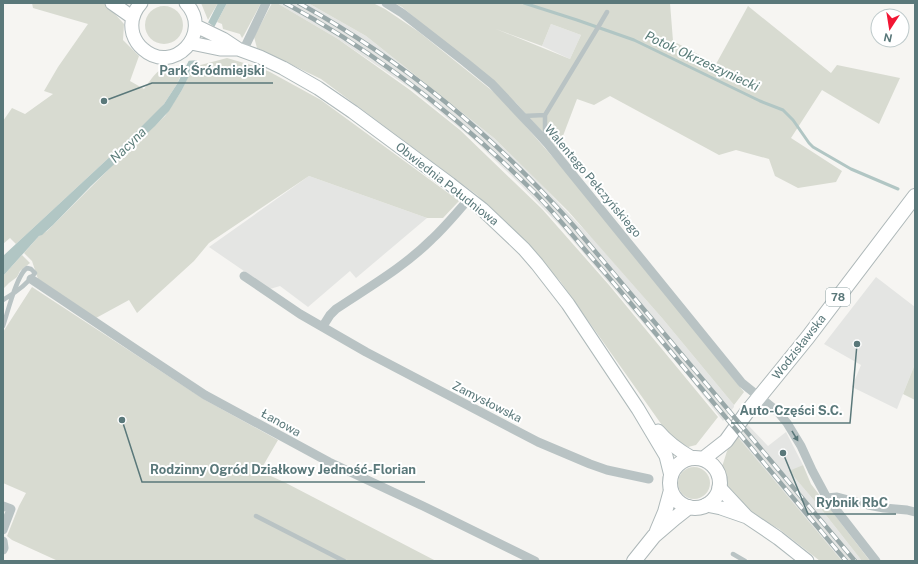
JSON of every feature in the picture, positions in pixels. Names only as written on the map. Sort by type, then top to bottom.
[{"type":"main road","points":[[112,3],[132,17]]},
{"type":"main road","points":[[140,3],[132,17],[132,30],[136,42],[145,52],[162,57],[173,56],[183,51],[190,43],[194,35],[196,26],[194,14],[186,3]]},
{"type":"main road","name":"Obwiednia Południowa","points":[[196,26],[222,44],[260,57],[303,79],[323,92],[431,169],[490,216],[512,236],[546,275],[568,304],[638,409],[667,460],[671,483]]},
{"type":"main road","name":"Obwiednia Południowa","points":[[190,43],[222,44]]},
{"type":"main road","name":"Wodzisławska","points":[[697,459],[726,440],[808,337],[915,196]]},
{"type":"main road","name":"Obwiednia Południowa","points":[[638,409],[670,444],[678,450],[697,459]]},
{"type":"main road","name":"Wodzisławska","points":[[717,472],[726,440]]},
{"type":"main road","name":"78","points":[[654,536],[665,512],[674,469],[687,459],[697,459]]},
{"type":"main road","points":[[697,459],[712,464],[717,472]]},
{"type":"main road","name":"78","points":[[717,472],[720,480],[719,487]]},
{"type":"main road","points":[[671,483],[673,496],[677,500],[689,507],[697,508],[706,505],[715,498],[719,487],[747,517],[778,538],[807,561]]},
{"type":"main road","points":[[706,505],[721,508],[747,517]]},
{"type":"main road","name":"78","points":[[634,561],[654,536],[689,507]]},
{"type":"street","points":[[240,50],[266,3]]},
{"type":"street","name":"Walentego Pełczyńskiego","points":[[386,3],[402,13],[492,84],[547,143],[742,382],[778,412],[788,423],[827,498],[876,561]]},
{"type":"street","points":[[323,326],[336,309],[411,258],[432,240],[469,199]]},
{"type":"street","name":"Zamysłowska","points":[[244,276],[300,314],[323,326],[372,356],[538,442],[607,470],[649,479]]},
{"type":"street","name":"Łanowa","points":[[31,279],[205,395],[329,462],[535,561]]},
{"type":"street","points":[[827,498],[837,496],[868,505],[915,512]]},
{"type":"street","points":[[3,506],[11,509],[3,530]]},
{"type":"lane","points":[[547,143],[545,135],[545,115],[607,12]]},
{"type":"lane","points":[[522,116],[545,115]]},
{"type":"lane","points":[[3,300],[14,293],[31,279],[35,272],[27,268],[21,275],[14,293],[3,326]]},
{"type":"lane","points":[[256,516],[344,561]]},
{"type":"lane","points":[[733,554],[745,561]]},
{"type":"shaded area","points":[[32,3],[105,3],[112,7],[115,14],[124,24],[123,40],[139,56],[130,81],[144,89],[160,70],[169,67],[184,68],[177,84],[160,109],[16,244],[10,238],[3,244],[3,121],[12,108],[25,114],[53,94],[44,91],[58,67],[88,24],[33,8]]},
{"type":"shaded area","points":[[201,3],[218,3],[208,20]]},
{"type":"shaded area","points":[[227,3],[261,3],[242,38],[240,34],[223,29],[222,24],[217,22]]},
{"type":"shaded area","points":[[272,3],[277,3],[338,39],[410,90],[460,130],[542,209],[609,285],[718,417],[696,445],[688,447],[676,440],[664,428],[560,281],[477,195],[321,79],[257,48],[254,37]]},
{"type":"shaded area","points":[[277,3],[308,3],[366,36],[494,138],[540,183],[592,238],[662,318],[734,405],[723,421],[688,376],[563,229],[521,185],[473,139],[413,90],[338,39]]},
{"type":"shaded area","points":[[308,3],[373,3],[385,9],[419,32],[500,97],[586,195],[744,392],[734,405],[662,318],[568,211],[494,138],[366,36]]},
{"type":"shaded area","points":[[394,3],[670,3],[673,41],[716,64],[748,6],[831,73],[837,65],[900,78],[879,124],[822,90],[791,138],[842,171],[836,182],[798,188],[775,176],[769,159],[736,150],[719,155],[610,96],[594,105],[577,99],[558,149],[516,103],[402,7]],"holes":[[[551,24],[581,35],[570,59],[496,29],[542,46]]]},
{"type":"shaded area","points":[[160,6],[168,6],[175,9],[180,14],[183,25],[180,36],[175,41],[168,44],[160,44],[153,41],[148,36],[145,29],[145,21],[148,14],[153,9]]},
{"type":"shaded area","points":[[551,24],[581,35],[570,59],[542,46]]},
{"type":"shaded area","points":[[227,58],[270,72],[321,100],[459,201],[443,218],[427,218],[309,176],[209,243],[194,261],[137,313],[129,300],[96,318],[38,279],[32,261],[24,253],[39,236],[47,231],[123,155],[165,116],[182,90],[193,67]]},
{"type":"shaded area","points":[[309,176],[427,218],[356,278],[350,271],[308,307],[280,286],[270,289],[209,247]]},
{"type":"shaded area","points":[[22,255],[30,263],[3,289],[3,276]]},
{"type":"shaded area","points":[[876,277],[915,307],[915,364],[897,409],[852,387],[861,365],[824,344]]},
{"type":"shaded area","points":[[32,287],[205,400],[278,440],[260,471],[436,561],[58,561],[12,540],[7,536],[26,493],[3,483],[3,332]]},
{"type":"shaded area","points":[[915,364],[915,400],[903,394]]},
{"type":"shaded area","points":[[747,424],[768,446],[786,432],[803,465],[790,472],[862,561],[842,561],[761,465],[737,436]]},
{"type":"shaded area","points":[[737,436],[842,561],[820,561],[779,529],[745,510],[725,489],[721,470],[727,451]]},
{"type":"shaded area","points":[[803,465],[811,484],[870,561],[862,561],[789,471]]},
{"type":"shaded area","points":[[697,467],[703,469],[708,474],[710,483],[708,492],[703,497],[691,499],[685,497],[680,492],[678,480],[680,474],[685,469]]},
{"type":"water","name":"Nacyna","points":[[218,3],[227,3],[182,90],[169,111],[53,225],[39,236],[3,276],[3,256],[128,140],[164,104],[177,84]]},
{"type":"pier","points":[[206,21],[216,28],[199,60],[186,61]]},
{"type":"waterway","name":"Potok Okrzeszyniecki","points":[[524,3],[634,40],[760,101],[783,110],[793,120],[813,147],[851,169],[898,189]]},
{"type":"railway","points":[[285,3],[353,44],[418,90],[479,140],[536,194],[626,298],[846,561]]},
{"type":"railway","points":[[299,3],[338,26],[411,75],[479,130],[511,160],[573,225],[855,561]]},
{"type":"place","name":"Park Śródmiejski","points":[[104,101]]},
{"type":"place","name":"Auto-Części S.C.","points":[[857,344]]},
{"type":"place","name":"Rodzinny Ogród Działkowy Jedność-Florian","points":[[122,420]]},
{"type":"place","name":"Rybnik RbC","points":[[783,453]]}]
